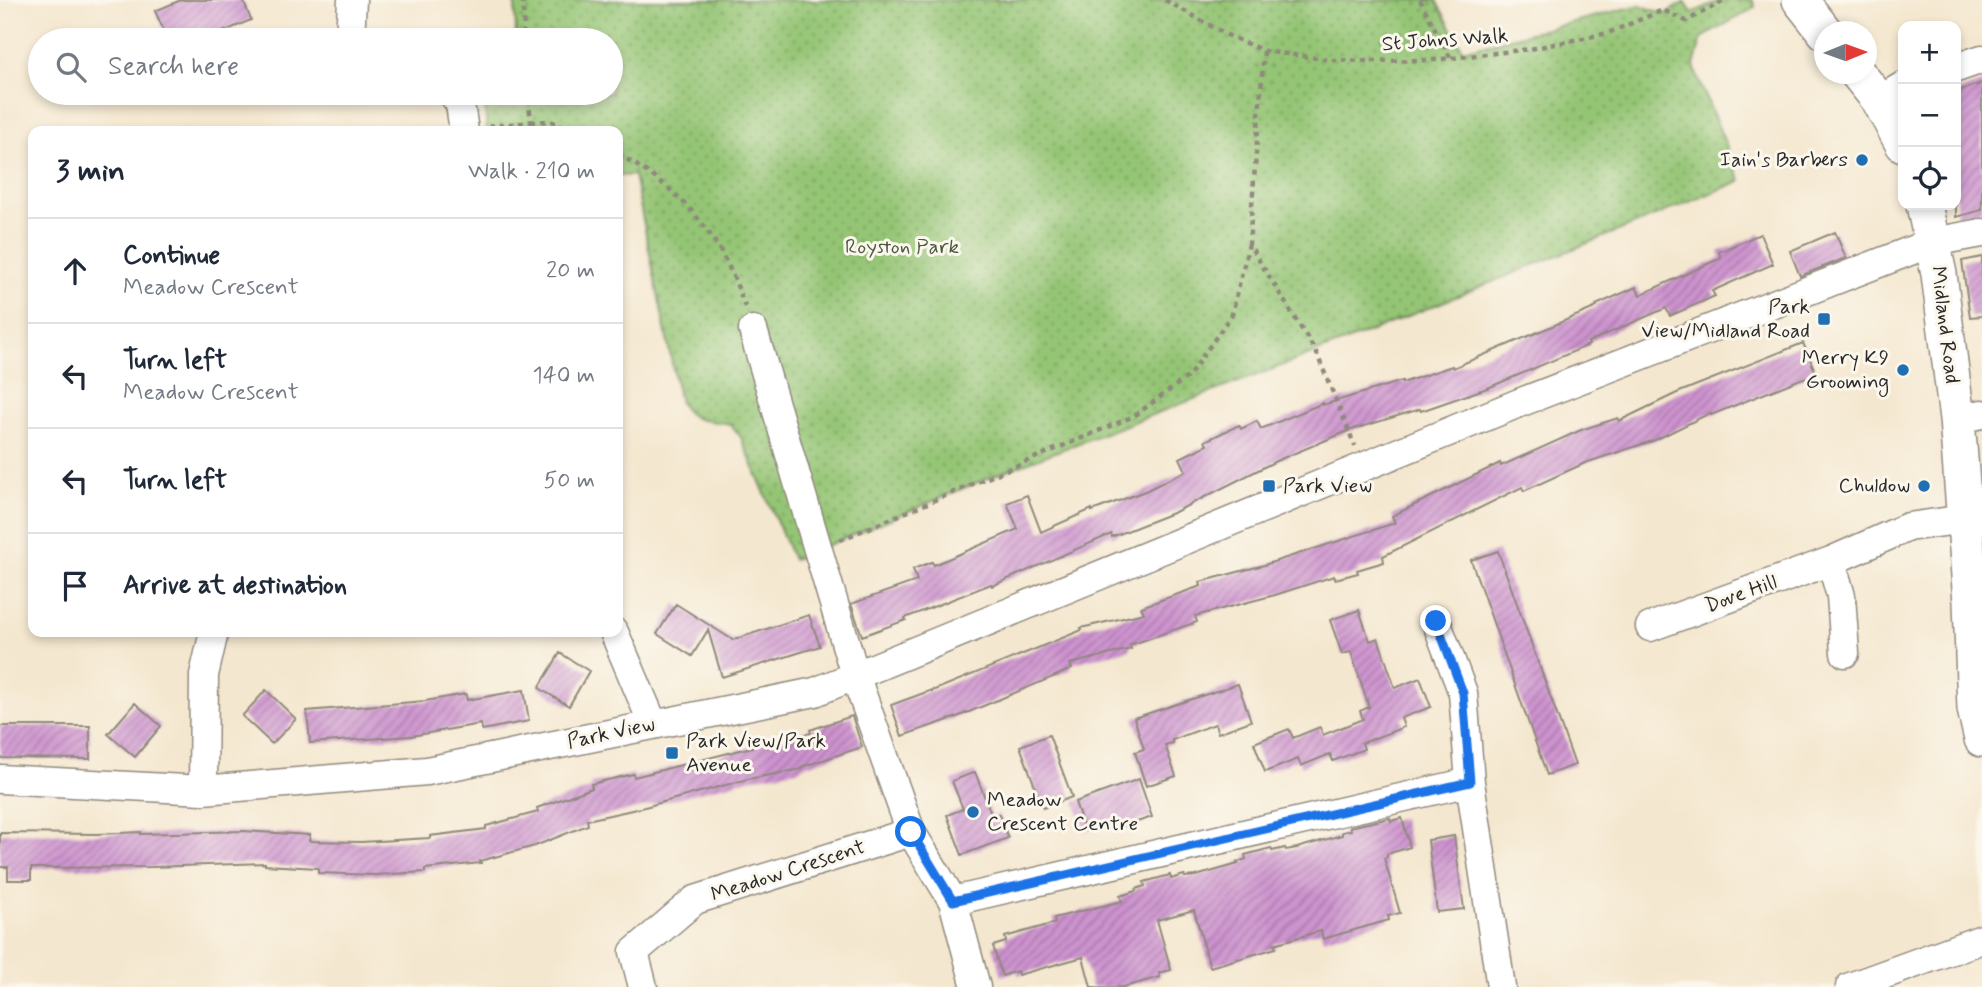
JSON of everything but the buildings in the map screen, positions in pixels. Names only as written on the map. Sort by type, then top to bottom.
[{"type":"main road","points":[[1800,0],[1816,21]]},
{"type":"main road","points":[[1880,87],[1898,132]]},
{"type":"main road","name":"Midland Road","points":[[1925,210],[1969,417],[1965,519],[1976,601],[1975,709],[1982,739]]},
{"type":"street","points":[[351,28],[352,0]]},
{"type":"street","points":[[1961,66],[1982,59]]},
{"type":"street","points":[[460,105],[463,126]]},
{"type":"street","name":"Park View","points":[[0,779],[203,790],[427,771],[815,692],[1519,403],[1933,242],[1982,233]]},
{"type":"street","points":[[753,330],[855,675],[911,832],[953,901],[976,987]]},
{"type":"street","name":"Dove Hill","points":[[1650,627],[1832,561],[1908,527],[1965,519]]},
{"type":"street","points":[[1832,561],[1841,596],[1845,653]]},
{"type":"street","points":[[1436,621],[1463,693],[1470,782],[1501,987]]},
{"type":"street","points":[[203,790],[204,675],[213,637]]},
{"type":"street","points":[[616,637],[653,724]]},
{"type":"street","points":[[953,901],[1470,782]]},
{"type":"street","name":"Meadow Crescent","points":[[643,987],[634,952],[695,900],[911,832]]},
{"type":"street","points":[[1850,987],[1982,939]]},
{"type":"path","points":[[523,0],[524,28]]},
{"type":"path","name":"St Johns Walk","points":[[1165,0],[1227,35],[1264,51],[1332,60],[1451,59],[1530,49],[1608,33],[1663,10],[1686,21],[1726,0]]},
{"type":"path","points":[[1420,0],[1451,59]]},
{"type":"path","points":[[817,550],[1134,416],[1189,376],[1232,314],[1249,244],[1264,51]]},
{"type":"path","points":[[529,105],[531,122]]},
{"type":"path","points":[[498,126],[550,121],[564,126]]},
{"type":"path","points":[[623,157],[668,187],[706,227],[725,258],[753,330]]},
{"type":"path","points":[[1249,244],[1316,352],[1364,467]]},
{"type":"green space","name":"Royston Park","points":[[515,0],[1436,0],[1463,50],[1640,5],[1664,14],[1685,2],[1692,13],[1722,0],[1752,0],[1755,7],[1702,38],[1694,65],[1741,181],[1354,338],[995,475],[793,560],[741,437],[730,424],[696,418],[680,403],[634,175],[623,176],[623,126],[487,126],[485,105],[623,105],[623,28],[516,28]]},
{"type":"place","name":"Iain's Barbers","points":[[1862,160]]},
{"type":"place","name":"Park View/Midland Road","points":[[1824,319]]},
{"type":"place","name":"Merry K9 Grooming","points":[[1903,370]]},
{"type":"place","name":"Park View","points":[[1269,486]]},
{"type":"place","name":"Chuldow","points":[[1924,486]]},
{"type":"place","name":"Park View/Park Avenue","points":[[672,753]]},
{"type":"place","name":"Meadow Crescent Centre","points":[[973,812]]},
{"type":"route","points":[[911,832],[953,901],[1470,782],[1463,693],[1436,621]]}]
